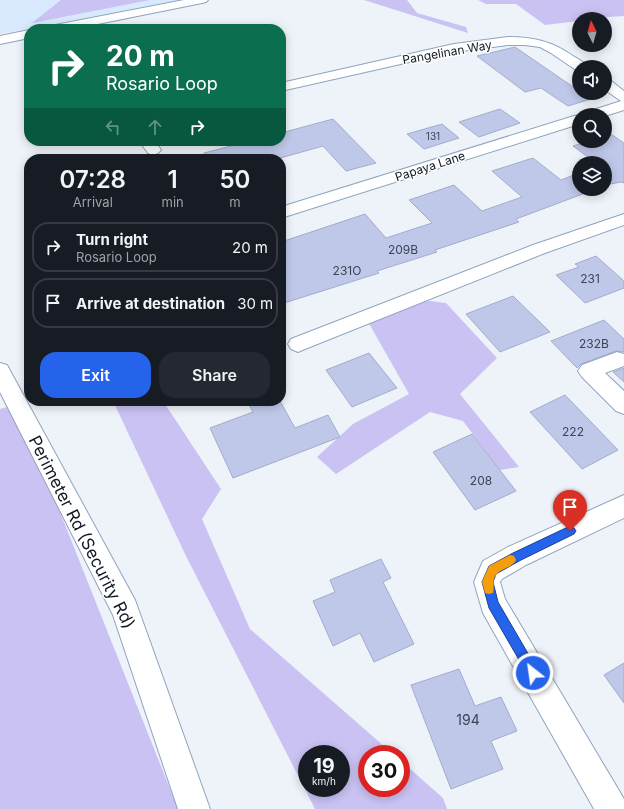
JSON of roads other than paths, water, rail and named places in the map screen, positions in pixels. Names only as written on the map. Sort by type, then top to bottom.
[{"type":"street","points":[[80,24],[202,0]]},
{"type":"street","points":[[0,40],[24,35]]},
{"type":"street","name":"Pangelinan Way","points":[[286,86],[452,48],[523,41],[548,46],[572,61]]},
{"type":"street","points":[[612,89],[624,98]]},
{"type":"street","points":[[612,109],[624,105]]},
{"type":"street","name":"Papaya Lane","points":[[286,211],[572,121]]},
{"type":"street","points":[[298,344],[533,252],[624,219]]},
{"type":"street","points":[[617,360],[589,371],[624,405]]},
{"type":"street","name":"Perimeter Rd (Security Rd)","points":[[0,371],[125,610],[194,809]]},
{"type":"street","points":[[612,809],[493,604],[487,582],[492,570],[624,506]]}]
